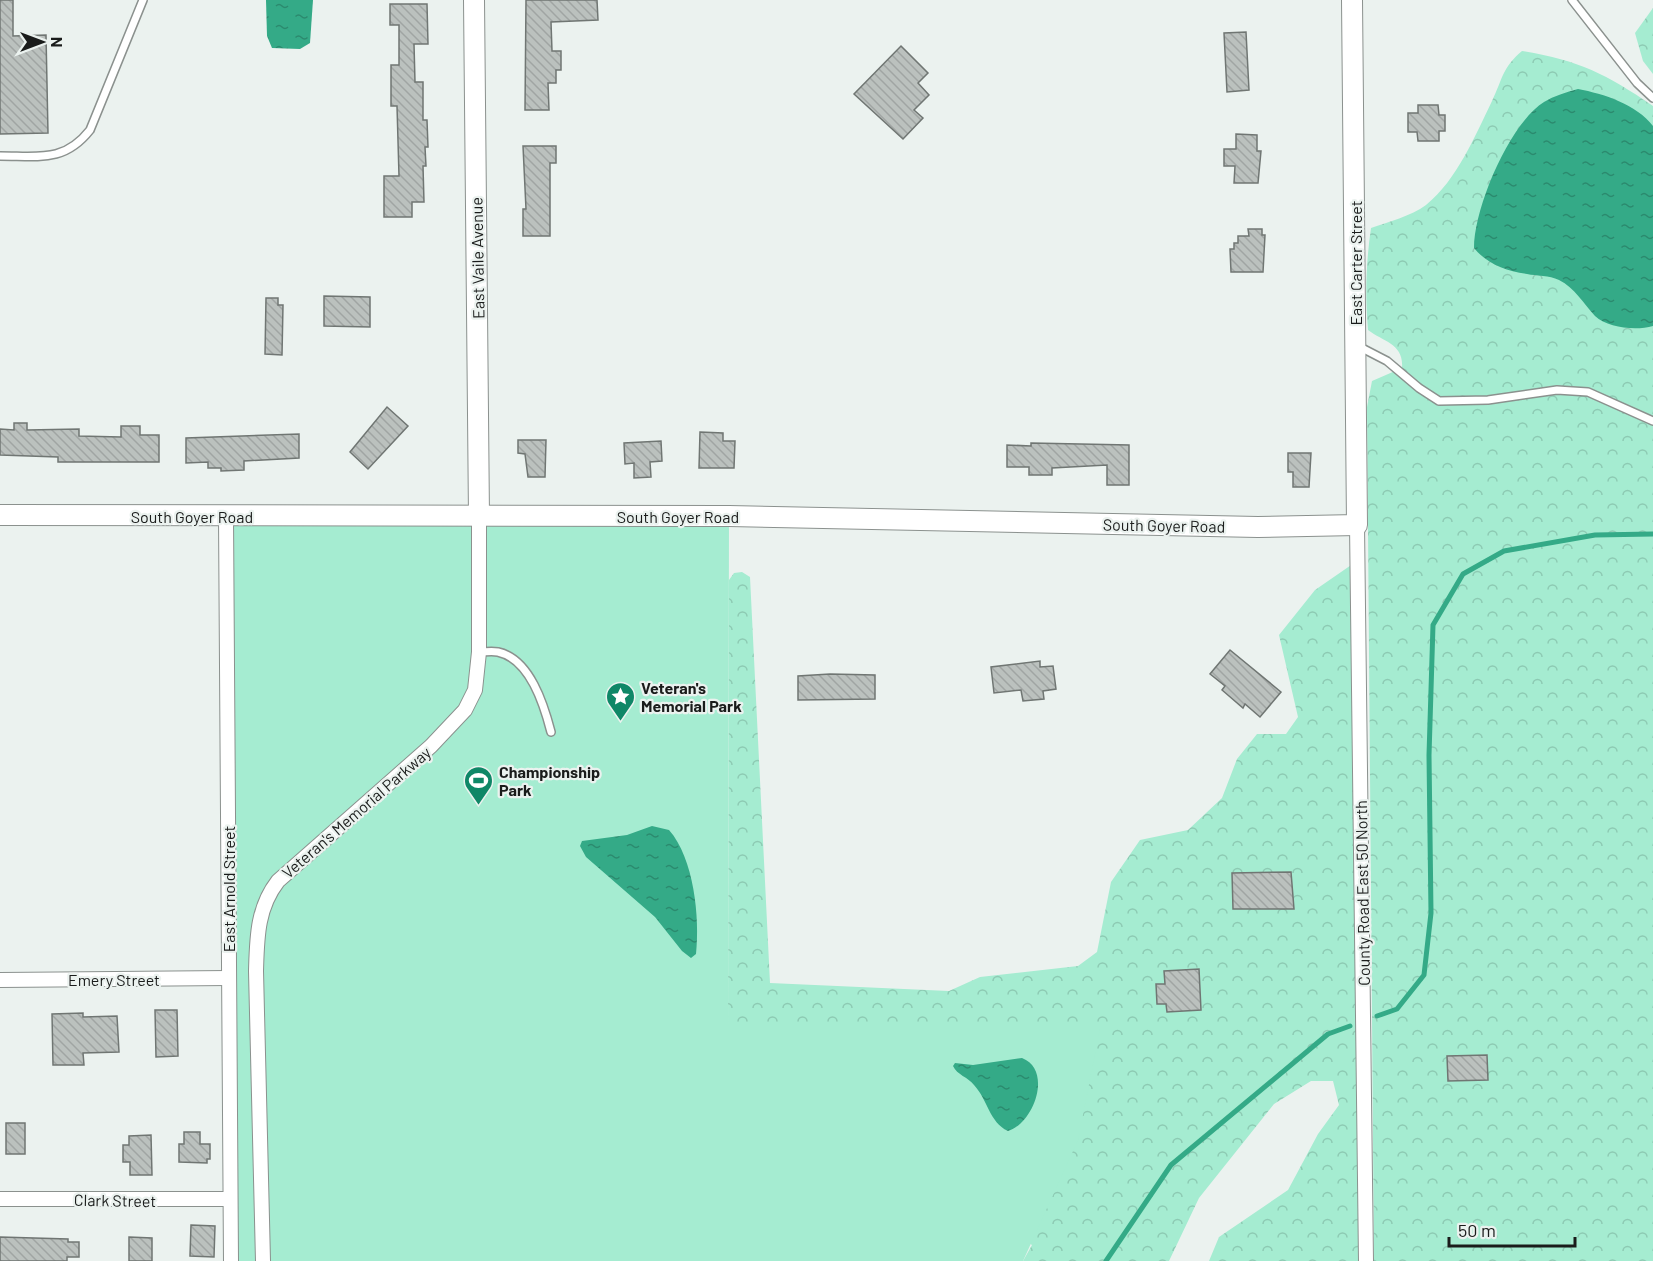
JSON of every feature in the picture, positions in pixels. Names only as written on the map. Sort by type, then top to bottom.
[{"type":"street","name":"East Vaile Avenue","points":[[474,0],[479,517]]},
{"type":"street","name":"East Carter Street","points":[[1352,0],[1357,525]]},
{"type":"street","name":"South Goyer Road","points":[[0,515],[729,516],[1246,527],[1357,525]]},
{"type":"street","name":"East Arnold Street","points":[[226,517],[231,1261]]},
{"type":"street","name":"Veteran's Memorial Parkway","points":[[262,1261],[256,971],[257,939],[262,909],[278,881],[430,746],[461,715],[475,690],[479,652],[479,517]]},
{"type":"street","name":"County Road East 50 North","points":[[1357,525],[1366,1261]]},
{"type":"street","name":"Emery Street","points":[[0,980],[229,978]]},
{"type":"street","name":"Clark Street","points":[[0,1199],[231,1198]]},
{"type":"lane","points":[[0,156],[44,156],[66,152],[78,145],[90,130],[143,0]]},
{"type":"lane","points":[[1572,0],[1637,83],[1653,98]]},
{"type":"lane","points":[[1355,345],[1387,361],[1419,388],[1439,401],[1488,400],[1557,390],[1588,392],[1653,421]]},
{"type":"lane","points":[[479,652],[500,652],[518,664],[531,680],[543,702],[551,732]]},
{"type":"green space","points":[[1653,8],[1653,74],[1643,61],[1635,33]]},
{"type":"green space","points":[[1522,51],[1559,59],[1591,70],[1621,85],[1653,106],[1653,1261],[1374,1261],[1367,407],[1372,381],[1402,368],[1402,360],[1392,344],[1368,330],[1366,291],[1369,241],[1371,228],[1420,209],[1447,183],[1472,143],[1507,68]]},
{"type":"green space","name":"Championship Park","points":[[729,516],[728,1029],[1100,1029],[1078,1140],[1023,1261],[230,1261],[226,517]]},
{"type":"green space","points":[[1357,561],[1366,1261],[1209,1261],[1219,1237],[1288,1190],[1318,1134],[1339,1105],[1333,1081],[1311,1081],[1274,1104],[1199,1198],[1169,1261],[1023,1261],[1032,1245],[728,1029],[729,580],[734,573],[742,572],[750,577],[770,983],[949,991],[980,977],[1078,966],[1097,952],[1111,882],[1140,840],[1188,830],[1222,798],[1237,759],[1257,734],[1286,734],[1298,717],[1279,635],[1315,590]]},
{"type":"water","points":[[266,0],[313,0],[310,43],[300,49],[272,48],[267,36]]},
{"type":"water","points":[[1578,89],[1609,97],[1629,106],[1653,126],[1653,326],[1631,328],[1607,323],[1595,316],[1565,283],[1551,277],[1504,269],[1479,254],[1474,248],[1480,211],[1487,190],[1506,147],[1518,128],[1544,102]]},
{"type":"water","points":[[652,826],[669,830],[678,842],[690,872],[697,923],[696,954],[691,958],[682,951],[655,917],[586,857],[580,846],[582,841],[627,835]]},
{"type":"water","points":[[1022,1058],[1031,1064],[1037,1073],[1036,1096],[1026,1118],[1008,1131],[997,1122],[974,1085],[953,1066],[955,1063],[973,1065]]},
{"type":"building","points":[[0,0],[13,0],[13,36],[46,35],[48,133],[0,134]]},
{"type":"building","points":[[526,0],[597,0],[598,20],[551,22],[552,51],[561,51],[561,70],[556,70],[556,83],[548,83],[549,110],[525,110]]},
{"type":"building","points":[[390,4],[427,4],[428,44],[414,44],[415,82],[423,82],[423,120],[427,120],[428,147],[425,147],[426,166],[423,166],[424,202],[412,202],[412,217],[384,217],[384,176],[399,176],[397,106],[391,106],[391,65],[399,65],[399,25],[390,25]]},
{"type":"building","points":[[1246,32],[1249,90],[1227,92],[1224,33]]},
{"type":"building","points":[[901,46],[928,73],[918,83],[929,95],[914,110],[923,118],[903,139],[854,94]]},
{"type":"building","points":[[1418,105],[1438,105],[1439,115],[1445,115],[1445,131],[1439,131],[1439,141],[1418,141],[1417,132],[1408,132],[1408,113],[1418,113]]},
{"type":"building","points":[[1236,134],[1257,135],[1257,151],[1261,151],[1258,183],[1234,183],[1235,166],[1224,166],[1224,149],[1236,149]]},
{"type":"building","points":[[523,146],[556,146],[556,163],[550,163],[550,236],[523,236],[523,209],[526,209]]},
{"type":"building","points":[[1248,229],[1262,229],[1262,235],[1265,235],[1263,272],[1231,272],[1230,249],[1234,249],[1234,243],[1238,243],[1238,236],[1249,236]]},
{"type":"building","points":[[324,296],[370,297],[370,327],[324,326]]},
{"type":"building","points":[[266,298],[278,298],[278,305],[283,305],[282,355],[265,354]]},
{"type":"building","points":[[387,407],[408,426],[368,469],[350,452]]},
{"type":"building","points":[[14,423],[27,423],[27,430],[79,429],[79,436],[121,437],[121,426],[140,426],[140,435],[159,435],[159,462],[58,462],[58,457],[0,455],[0,429],[14,430]]},
{"type":"building","points":[[700,432],[723,433],[723,441],[735,441],[734,468],[699,468]]},
{"type":"building","points":[[299,434],[299,458],[244,461],[244,470],[221,471],[221,468],[208,468],[208,462],[186,463],[186,438]]},
{"type":"building","points":[[518,440],[546,440],[545,477],[528,477],[525,454],[518,453]]},
{"type":"building","points":[[661,441],[662,461],[650,462],[651,477],[634,478],[634,463],[625,464],[624,443]]},
{"type":"building","points":[[1031,443],[1129,445],[1129,485],[1107,485],[1107,465],[1052,468],[1052,475],[1029,475],[1029,467],[1007,467],[1007,445],[1031,446]]},
{"type":"building","points":[[1288,453],[1311,453],[1309,487],[1293,487],[1293,472],[1288,472]]},
{"type":"building","points":[[1230,650],[1281,692],[1260,717],[1245,704],[1243,708],[1222,690],[1225,686],[1210,674]]},
{"type":"building","points":[[1040,661],[1040,667],[1053,666],[1056,689],[1043,691],[1044,699],[1023,701],[1021,690],[994,693],[991,667]]},
{"type":"building","points":[[875,675],[875,699],[798,700],[798,676]]},
{"type":"building","points":[[1291,872],[1294,909],[1233,909],[1232,873]]},
{"type":"building","points":[[1199,969],[1201,1010],[1167,1012],[1166,1004],[1157,1004],[1156,984],[1165,984],[1164,971]]},
{"type":"building","points":[[155,1010],[177,1010],[178,1056],[156,1057]]},
{"type":"building","points":[[83,1013],[83,1017],[117,1016],[119,1052],[83,1053],[84,1065],[53,1065],[52,1014]]},
{"type":"building","points":[[1487,1055],[1488,1080],[1448,1081],[1447,1056]]},
{"type":"building","points":[[6,1123],[25,1123],[25,1154],[6,1154]]},
{"type":"building","points":[[184,1132],[200,1132],[200,1144],[210,1144],[210,1159],[207,1159],[207,1163],[179,1162],[179,1144],[184,1144]]},
{"type":"building","points":[[151,1135],[152,1175],[130,1175],[130,1162],[123,1162],[123,1145],[129,1145],[129,1136]]},
{"type":"building","points":[[191,1225],[215,1226],[214,1257],[190,1256]]},
{"type":"building","points":[[0,1237],[68,1239],[68,1242],[79,1242],[79,1257],[67,1257],[67,1261],[0,1261]]},
{"type":"building","points":[[129,1237],[152,1238],[152,1261],[129,1261]]},
{"type":"waterway","points":[[1377,1016],[1397,1009],[1424,975],[1431,913],[1429,755],[1433,625],[1463,574],[1504,551],[1595,535],[1653,534]]},
{"type":"waterway","points":[[1106,1261],[1171,1165],[1328,1034],[1350,1026]]},
{"type":"place","name":"Veteran's Memorial Park","points":[[620,722]]},
{"type":"place","name":"Championship Park","points":[[478,806]]}]
